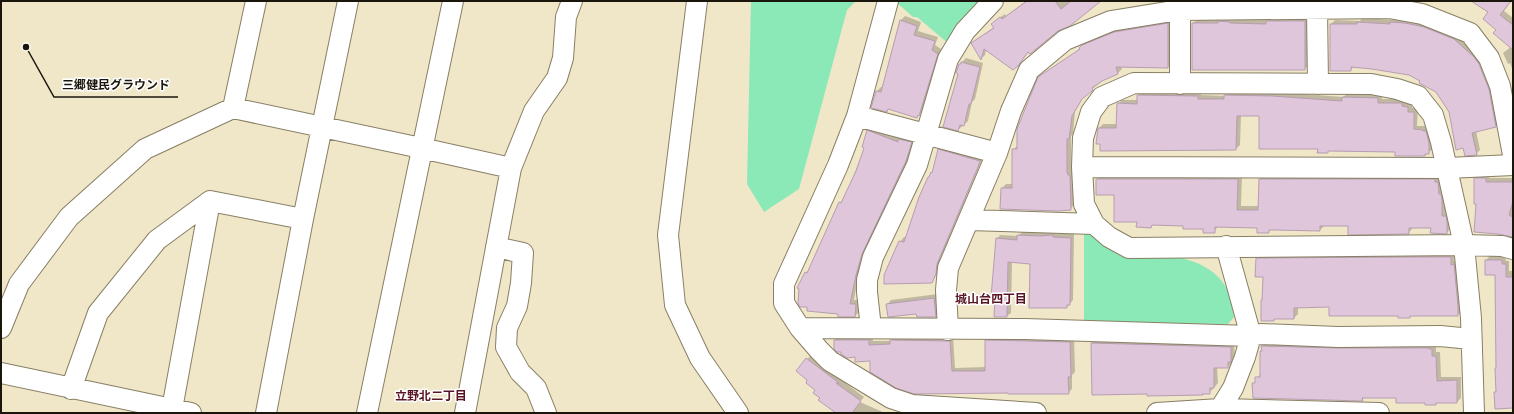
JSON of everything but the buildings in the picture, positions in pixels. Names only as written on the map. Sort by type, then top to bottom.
[{"type":"street","points":[[233,108],[256,1]]},
{"type":"street","points":[[266,413],[303,219],[348,1]]},
{"type":"street","points":[[367,413],[421,148],[453,1]]},
{"type":"street","points":[[465,413],[511,168],[534,111],[557,78],[563,58],[566,17],[572,1]]},
{"type":"street","points":[[697,1],[668,235],[675,305],[700,358],[738,413]]},
{"type":"street","points":[[888,1],[857,116],[838,165],[784,284],[784,303],[800,328],[830,361],[891,398],[912,405],[1036,413]]},
{"type":"street","points":[[871,328],[867,286],[873,257],[917,165],[948,59],[965,31],[993,1]]},
{"type":"street","points":[[1179,6],[1180,84]]},
{"type":"street","points":[[948,330],[946,290],[948,268],[997,153],[1011,111],[1029,70],[1065,40],[1111,21],[1179,6],[1317,9],[1389,8],[1422,14],[1470,33],[1489,58],[1500,86],[1513,155]]},
{"type":"street","points":[[1317,9],[1318,84]]},
{"type":"street","points":[[1474,413],[1471,339],[1464,245],[1441,142],[1433,115],[1418,96],[1397,88],[1371,84],[1134,83],[1102,97],[1091,112],[1083,138],[1082,167],[1084,204],[1094,224],[1108,237],[1129,248],[1464,245],[1502,246],[1513,249]]},
{"type":"street","points":[[1,328],[19,284],[69,217],[145,149],[233,108],[511,168]]},
{"type":"street","points":[[857,116],[997,153]]},
{"type":"street","points":[[1082,167],[1447,168],[1513,165]]},
{"type":"street","points":[[72,388],[98,313],[157,240],[210,201],[303,219]]},
{"type":"street","points":[[172,409],[210,201]]},
{"type":"street","points":[[968,220],[1094,224]]},
{"type":"street","points":[[1220,409],[1233,388],[1251,336],[1226,246]]},
{"type":"street","points":[[496,247],[523,253],[521,283],[517,306],[507,328],[506,347],[520,372],[536,388],[546,413]]},
{"type":"street","points":[[800,328],[948,330],[1025,329],[1251,336],[1261,334],[1338,337],[1440,336],[1471,339]]},
{"type":"street","points":[[1,373],[191,413]]},
{"type":"street","points":[[1157,413],[1220,409],[1379,413]]},
{"type":"green space","points":[[751,1],[856,1],[847,10],[799,189],[764,212],[747,184]]},
{"type":"green space","points":[[895,1],[987,1],[949,44],[917,17],[913,17]]},
{"type":"green space","points":[[1084,230],[1087,230],[1106,245],[1183,258],[1212,271],[1223,282],[1230,297],[1234,317],[1228,324],[1084,323]]},
{"type":"place","name":"三郷健民グラウンド","points":[[26,47]]},
{"type":"district","name":"城山台四丁目","points":[[991,299]]},
{"type":"district","name":"立野北二丁目","points":[[431,396]]}]
